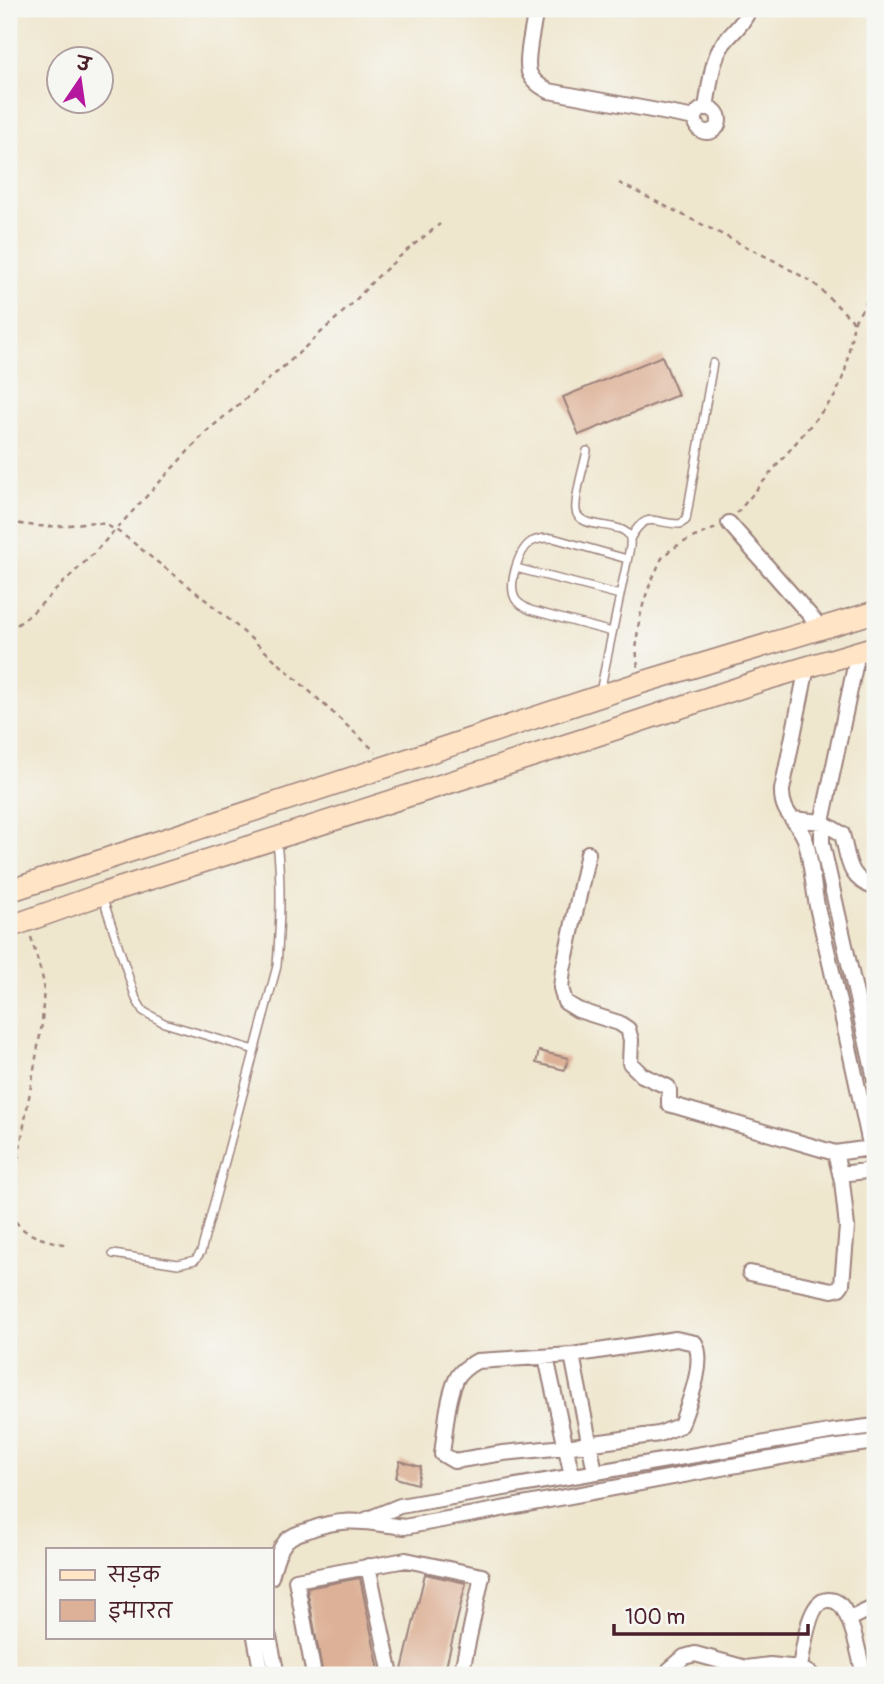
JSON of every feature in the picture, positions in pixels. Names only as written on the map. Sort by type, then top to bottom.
[{"type":"street","points":[[536,9],[528,59],[529,72],[542,88],[695,118]]},
{"type":"street","points":[[706,107],[715,63],[722,45],[744,21],[749,9]]},
{"type":"street","points":[[706,107],[716,111],[719,122],[713,130],[702,131],[695,123],[695,118],[697,113],[706,107]]},
{"type":"street","points":[[729,523],[822,629]]},
{"type":"street","points":[[9,891],[599,696],[875,612]]},
{"type":"street","points":[[18,923],[760,681],[867,649]]},
{"type":"street","points":[[867,649],[822,822],[822,844],[875,1079]]},
{"type":"street","points":[[807,667],[782,800],[784,808],[803,832],[875,1169],[840,1174]]},
{"type":"street","points":[[566,707],[579,741]]},
{"type":"street","points":[[792,819],[822,822],[842,834],[850,867],[857,879],[875,888]]},
{"type":"street","points":[[588,853],[561,988],[565,1002],[578,1010],[619,1023],[628,1030],[631,1063],[642,1075],[668,1087],[669,1104],[835,1153],[871,1148]]},
{"type":"street","points":[[750,1273],[832,1290],[839,1289],[842,1284],[847,1227],[835,1153]]},
{"type":"street","points":[[676,1339],[695,1343],[698,1349],[697,1376],[681,1425],[659,1434],[454,1461],[442,1454],[456,1381],[466,1367],[477,1362],[546,1357],[676,1339]]},
{"type":"street","points":[[572,1355],[595,1472]]},
{"type":"street","points":[[546,1357],[572,1476]]},
{"type":"street","points":[[361,1521],[400,1506],[875,1426]]},
{"type":"street","points":[[273,1570],[277,1556],[292,1536],[321,1525],[351,1520],[404,1527],[875,1441]]},
{"type":"street","points":[[314,1675],[296,1580],[406,1560],[482,1576],[461,1675]]},
{"type":"street","points":[[368,1566],[391,1675]]},
{"type":"street","points":[[666,1675],[684,1657],[695,1654],[746,1668],[770,1665],[806,1672],[809,1623],[816,1606],[824,1600],[835,1600],[849,1619],[864,1675]]},
{"type":"street","points":[[849,1619],[875,1607]]},
{"type":"street","points":[[255,1638],[262,1675]]},
{"type":"street","points":[[269,1638],[277,1675]]},
{"type":"lane","points":[[599,696],[630,539],[636,528],[646,521],[673,524],[684,523],[686,520],[713,363]]},
{"type":"lane","points":[[587,450],[576,513],[586,521],[622,530],[630,539]]},
{"type":"lane","points":[[612,632],[522,606],[515,598],[513,589],[516,568],[525,548],[541,538],[554,538],[627,559]]},
{"type":"lane","points":[[516,568],[620,595]]},
{"type":"lane","points":[[113,1254],[178,1264],[195,1260],[201,1251],[277,966],[281,875],[276,838]]},
{"type":"lane","points":[[102,894],[136,999],[143,1012],[164,1023],[255,1050]]},
{"type":"path","points":[[619,183],[814,283],[854,322]]},
{"type":"path","points":[[9,631],[31,614],[93,554],[206,432],[326,328],[406,251],[440,224]]},
{"type":"path","points":[[640,683],[636,654],[639,621],[651,581],[663,556],[685,541],[729,523],[835,396],[845,372],[854,322],[868,300],[875,277]]},
{"type":"path","points":[[9,521],[61,526],[100,523],[115,530],[183,581],[243,632],[391,765]]},
{"type":"path","points":[[18,923],[44,983],[44,999],[42,1024],[10,1204],[11,1213],[19,1228],[36,1238],[67,1245]]},
{"type":"building","points":[[662,356],[678,395],[579,435],[563,397]]},
{"type":"building","points":[[539,1051],[568,1058],[565,1070],[536,1063]]},
{"type":"building","points":[[400,1461],[421,1467],[417,1484],[396,1478]]},
{"type":"building","points":[[425,1574],[466,1583],[444,1675],[401,1674]]},
{"type":"building","points":[[360,1578],[380,1675],[323,1675],[307,1588]]}]
